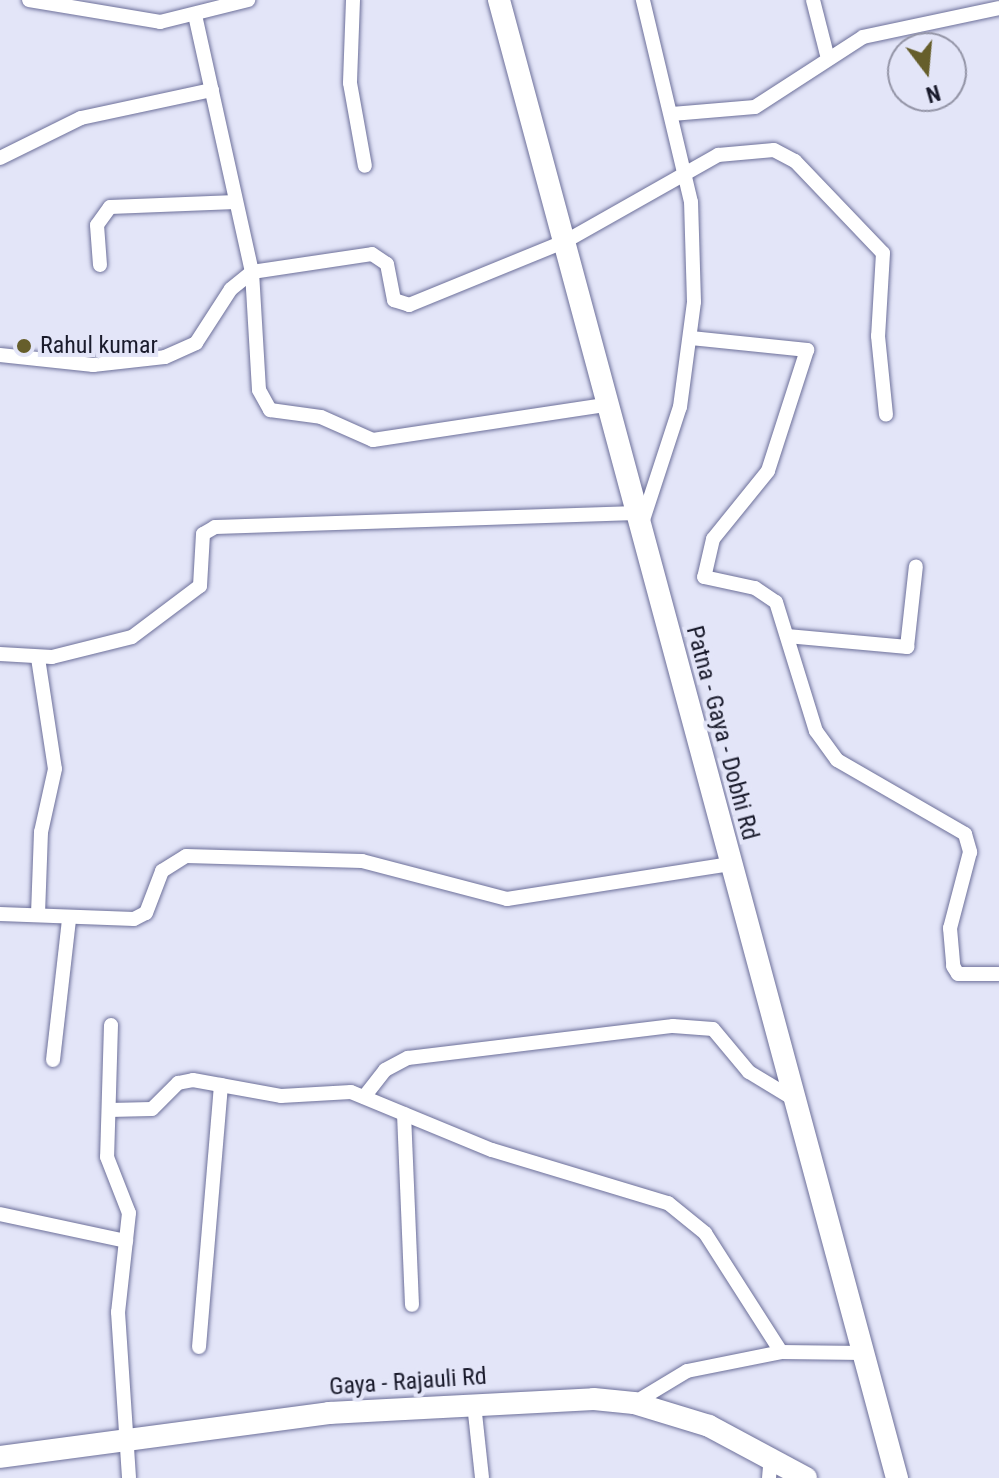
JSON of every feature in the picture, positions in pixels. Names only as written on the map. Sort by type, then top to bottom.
[{"type":"main road","name":"Patna - Gaya - Dobhi Rd","points":[[499,0],[611,404],[792,1098],[897,1478]]},
{"type":"main road","name":"Gaya - Rajauli Rd","points":[[0,1457],[126,1442],[267,1419],[474,1404],[634,1403],[770,1467],[806,1478]]},
{"type":"street","points":[[29,0],[141,21],[195,15],[248,0]]},
{"type":"street","points":[[353,0],[350,83],[365,166]]},
{"type":"street","points":[[0,654],[38,658],[132,637],[193,595],[204,579],[203,534],[215,527],[639,520],[671,443],[691,338],[692,228],[672,114],[643,0]]},
{"type":"street","points":[[813,0],[827,55]]},
{"type":"street","points":[[672,114],[755,107],[827,55],[888,29],[999,8]]},
{"type":"street","points":[[195,15],[252,272],[259,390],[276,413],[321,417],[373,440],[611,404]]},
{"type":"street","points":[[0,158],[81,118],[212,90]]},
{"type":"street","points":[[0,355],[93,365],[182,352],[252,272],[372,254],[387,264],[394,300],[409,305],[566,241],[684,172],[737,150],[787,154],[883,253],[878,336],[886,415]]},
{"type":"street","points":[[100,265],[97,225],[110,207],[236,202]]},
{"type":"street","points":[[691,338],[807,350],[768,471],[713,539],[702,570],[711,583],[771,596],[826,748],[859,777],[965,834],[970,852],[950,928],[953,966],[958,974],[999,974]]},
{"type":"street","points":[[787,636],[907,647],[916,566]]},
{"type":"street","points":[[38,658],[55,769],[41,832],[38,913]]},
{"type":"street","points":[[0,914],[38,913],[69,919],[113,921],[146,913],[162,871],[186,856],[362,861],[507,899],[730,864]]},
{"type":"street","points":[[53,1060],[69,919]]},
{"type":"street","points":[[111,1025],[107,1157],[127,1200],[118,1312],[129,1478]]},
{"type":"street","points":[[364,1097],[385,1070],[408,1058],[673,1026],[713,1029],[749,1072],[792,1098]]},
{"type":"street","points":[[109,1110],[152,1109],[185,1081],[281,1096],[336,1091],[364,1097],[492,1150],[668,1203],[705,1233],[781,1352]]},
{"type":"street","points":[[199,1347],[221,1085]]},
{"type":"street","points":[[404,1114],[412,1305]]},
{"type":"street","points":[[0,1214],[126,1241]]},
{"type":"street","points":[[634,1403],[687,1371],[781,1352],[863,1353]]},
{"type":"street","points":[[474,1404],[482,1478]]},
{"type":"place","name":"Rahul kumar","points":[[24,346]]}]
